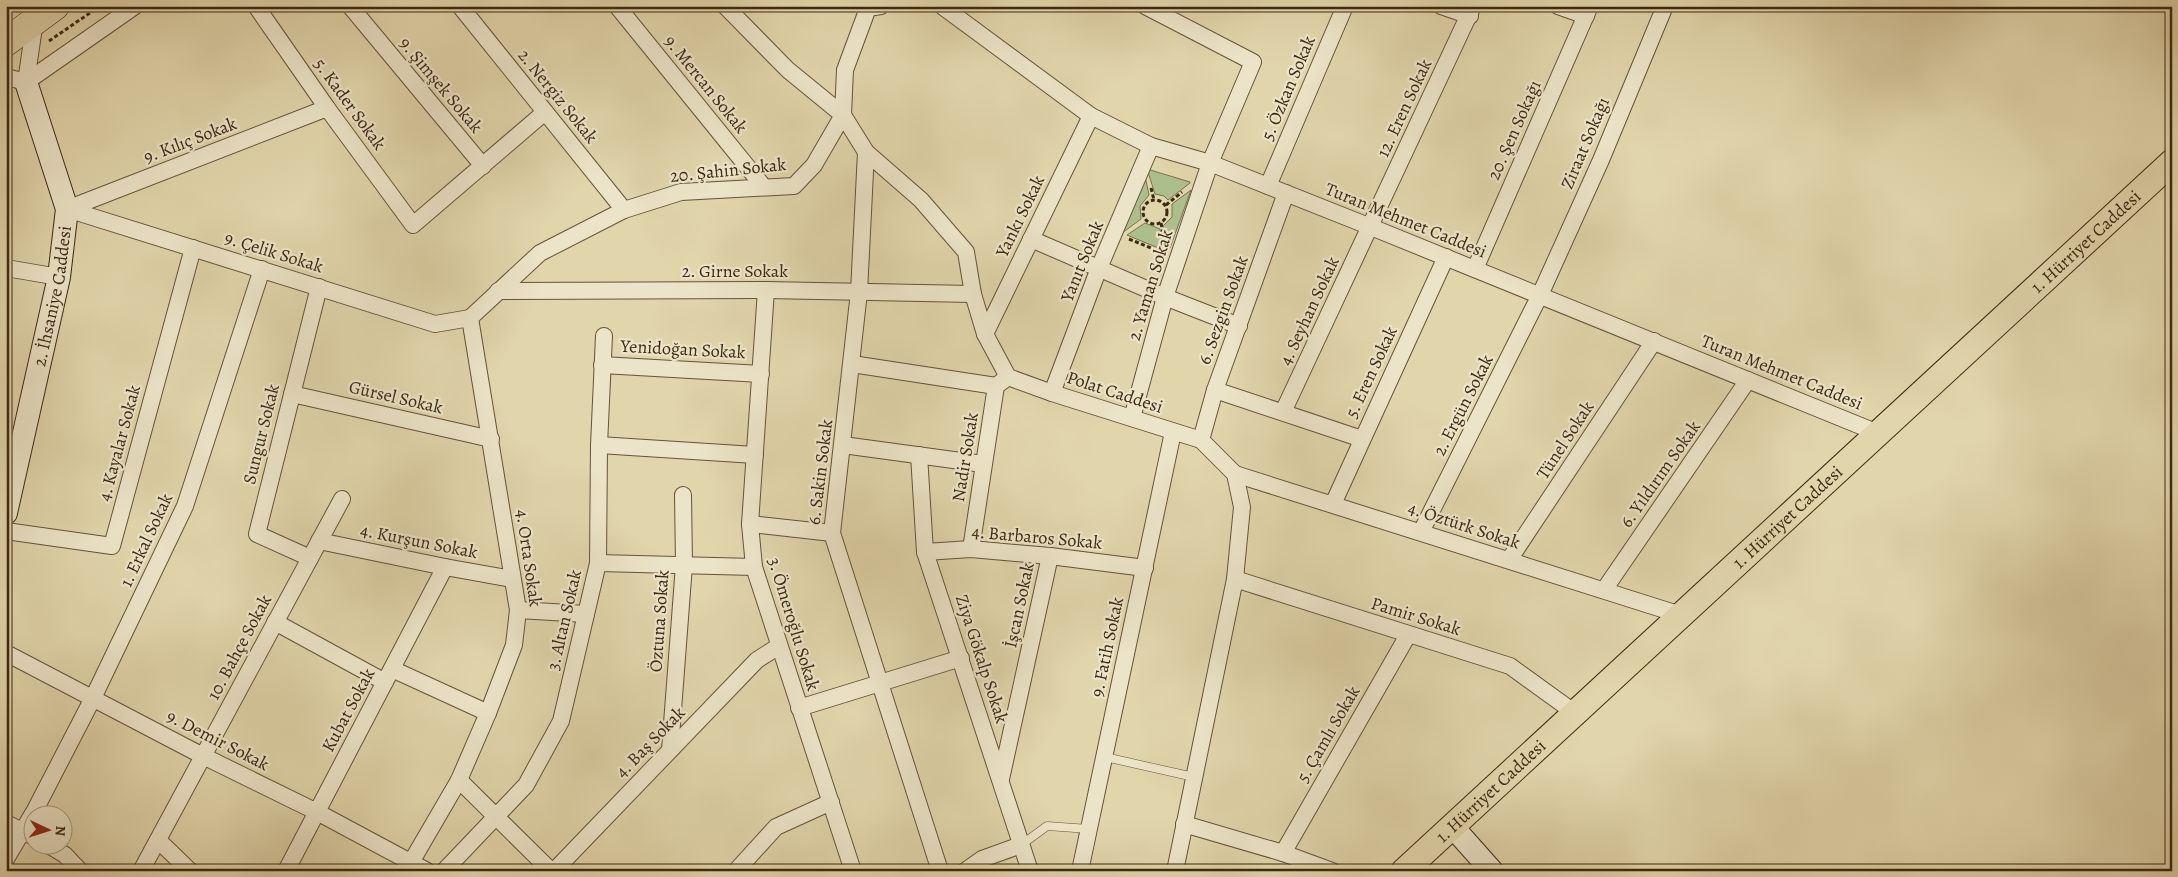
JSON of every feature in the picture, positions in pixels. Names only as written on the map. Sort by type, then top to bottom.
[{"type":"highway","points":[[6,42],[45,13]]},
{"type":"main road","name":"1. Hürriyet Caddesi","points":[[1404,871],[2172,162]]},
{"type":"street","points":[[16,80],[135,6]]},
{"type":"street","name":"5. Kader Sokak","points":[[256,6],[327,108],[413,225],[482,166]]},
{"type":"street","name":"9. Şimşek Sokak","points":[[350,6],[482,166]]},
{"type":"street","name":"2. Nergiz Sokak","points":[[460,6],[624,210]]},
{"type":"street","name":"9. Mercan Sokak","points":[[617,6],[764,186]]},
{"type":"street","points":[[725,6],[788,70],[843,116],[866,152],[921,200],[966,252],[973,294],[1002,382]]},
{"type":"street","name":"Turan Mehmet Caddesi","points":[[942,6],[1091,116],[1151,146],[1210,163],[1878,433]]},
{"type":"street","name":"2. Yaman Sokak","points":[[1132,418],[1165,297],[1210,163],[1253,62],[1145,6]]},
{"type":"street","name":"5. Özkan Sokak","points":[[1268,186],[1345,6]]},
{"type":"street","points":[[1441,6],[1471,11]]},
{"type":"street","points":[[1558,6],[1588,11]]},
{"type":"street","name":"Ziraat Sokağı","points":[[1540,295],[1601,160],[1665,6]]},
{"type":"street","points":[[843,116],[845,70],[872,7]]},
{"type":"street","name":"12. Eren Sokak","points":[[1371,227],[1471,11]]},
{"type":"street","name":"20. Şen Sokağı","points":[[1475,269],[1588,11]]},
{"type":"street","points":[[16,80],[30,54],[45,13]]},
{"type":"street","name":"2. İhsaniye Caddesi","points":[[6,513],[14,453],[59,277],[67,209],[16,80]]},
{"type":"street","name":"9. Kılıç Sokak","points":[[67,209],[327,108]]},
{"type":"street","points":[[482,166],[545,112]]},
{"type":"street","name":"20. Şahin Sokak","points":[[470,318],[540,253],[624,210],[681,192],[764,186],[794,186],[814,166],[843,116]]},
{"type":"street","name":"Yankı Sokak","points":[[985,334],[1091,116]]},
{"type":"street","name":"Yanıt Sokak","points":[[1052,393],[1099,268],[1151,146]]},
{"type":"street","name":"6. Sakin Sokak","points":[[866,152],[859,292],[832,533],[940,871]]},
{"type":"street","name":"6. Sezgin Sokak","points":[[1201,440],[1215,390],[1286,194]]},
{"type":"street","name":"9. Çelik Sokak","points":[[67,209],[435,324],[470,318]]},
{"type":"street","name":"4. Seyhan Sokak","points":[[1283,412],[1371,227]]},
{"type":"street","points":[[1032,239],[1165,297],[1239,326]]},
{"type":"street","name":"4. Kayalar Sokak","points":[[6,532],[112,546],[193,248]]},
{"type":"street","name":"5. Eren Sokak","points":[[1333,504],[1446,257]]},
{"type":"street","points":[[6,268],[59,277]]},
{"type":"street","name":"1. Erkal Sokak","points":[[39,804],[93,698],[185,506],[262,269]]},
{"type":"street","name":"Sungur Sokak","points":[[310,558],[257,534],[319,287]]},
{"type":"street","name":"2. Girne Sokak","points":[[498,291],[766,290],[973,294]]},
{"type":"street","name":"3. Ömeroğlu Sokak","points":[[766,290],[750,524],[754,567],[853,871]]},
{"type":"street","name":"2. Ergün Sokak","points":[[1421,532],[1540,295]]},
{"type":"street","name":"4. Orta Sokak","points":[[409,866],[459,780],[488,713],[514,645],[518,610],[470,318]]},
{"type":"street","name":"3. Altan Sokak","points":[[444,871],[526,785],[562,721],[598,563],[599,445],[604,336]]},
{"type":"street","name":"Tünel Sokak","points":[[1509,560],[1654,341]]},
{"type":"street","name":"Polat Caddesi","points":[[852,364],[1002,382],[1052,393],[1201,440],[1235,474]]},
{"type":"street","name":"Yenidoğan Sokak","points":[[602,365],[761,374]]},
{"type":"street","name":"6. Yıldırım Sokak","points":[[1604,590],[1748,380]]},
{"type":"street","name":"Nadir Sokak","points":[[971,549],[983,464],[1002,382]]},
{"type":"street","points":[[1215,390],[1362,439]]},
{"type":"street","name":"Gürsel Sokak","points":[[292,394],[491,439]]},
{"type":"street","name":"9. Fatih Sokak","points":[[1080,871],[1173,432]]},
{"type":"street","points":[[599,445],[755,455]]},
{"type":"street","points":[[843,445],[983,464]]},
{"type":"street","name":"Ziya Gökalp Sokak","points":[[919,455],[925,552],[1030,871]]},
{"type":"street","points":[[1175,871],[1234,579],[1242,507],[1235,474]]},
{"type":"street","name":"4. Öztürk Sokak","points":[[1235,474],[1681,615]]},
{"type":"street","name":"Öztuna Sokak","points":[[670,750],[684,565],[683,495]]},
{"type":"street","name":"10. Bahçe Sokak","points":[[141,871],[342,499]]},
{"type":"street","points":[[750,524],[832,533]]},
{"type":"street","name":"4. Kurşun Sokak","points":[[319,541],[445,568],[512,579]]},
{"type":"street","name":"4. Barbaros Sokak","points":[[925,552],[971,549],[1050,556],[1144,568]]},
{"type":"street","name":"İşcan Sokak","points":[[1001,779],[1050,556]]},
{"type":"street","points":[[598,563],[754,567]]},
{"type":"street","name":"Kubat Sokak","points":[[286,871],[445,568]]},
{"type":"street","name":"Pamir Sokak","points":[[1234,579],[1510,666],[1575,713]]},
{"type":"street","points":[[518,610],[586,614]]},
{"type":"street","points":[[276,622],[388,675],[488,713]]},
{"type":"street","name":"5. Çamlı Sokak","points":[[1283,853],[1408,635]]},
{"type":"street","name":"4. Baş Sokak","points":[[553,871],[757,660],[779,646]]},
{"type":"street","name":"9. Demir Sokak","points":[[6,653],[203,756],[317,812],[409,866],[427,871]]},
{"type":"street","points":[[799,708],[961,658]]},
{"type":"street","points":[[459,780],[553,871]]},
{"type":"street","points":[[736,871],[776,827],[831,802]]},
{"type":"street","points":[[6,823],[22,830]]},
{"type":"street","points":[[1184,824],[1283,853],[1332,871]]},
{"type":"street","points":[[1452,826],[1492,871]]},
{"type":"street","name":"1. Erkal Sokak","points":[[6,859],[22,840]]},
{"type":"street","points":[[158,840],[190,871]]},
{"type":"street","points":[[965,871],[982,859],[1020,845]]},
{"type":"street","points":[[63,854],[80,871]]},
{"type":"lane","points":[[1105,757],[1194,777]]},
{"type":"lane","points":[[1020,845],[1047,826],[1089,829]]},
{"type":"path","points":[[30,54],[100,6]]},
{"type":"path","points":[[1115,233],[1166,254],[1161,223],[1167,216],[1166,205],[1159,200],[1150,201],[1143,208],[1144,218],[1151,224],[1161,223]]},
{"type":"green space","points":[[1147,169],[1190,183],[1168,200],[1164,196],[1155,194]]},
{"type":"green space","points":[[1144,171],[1149,195],[1140,206],[1141,219],[1122,233]]},
{"type":"green space","points":[[1191,190],[1170,248],[1168,249],[1163,226],[1172,217],[1172,204]]},
{"type":"green space","points":[[1145,223],[1160,229],[1163,250],[1127,235]]}]
